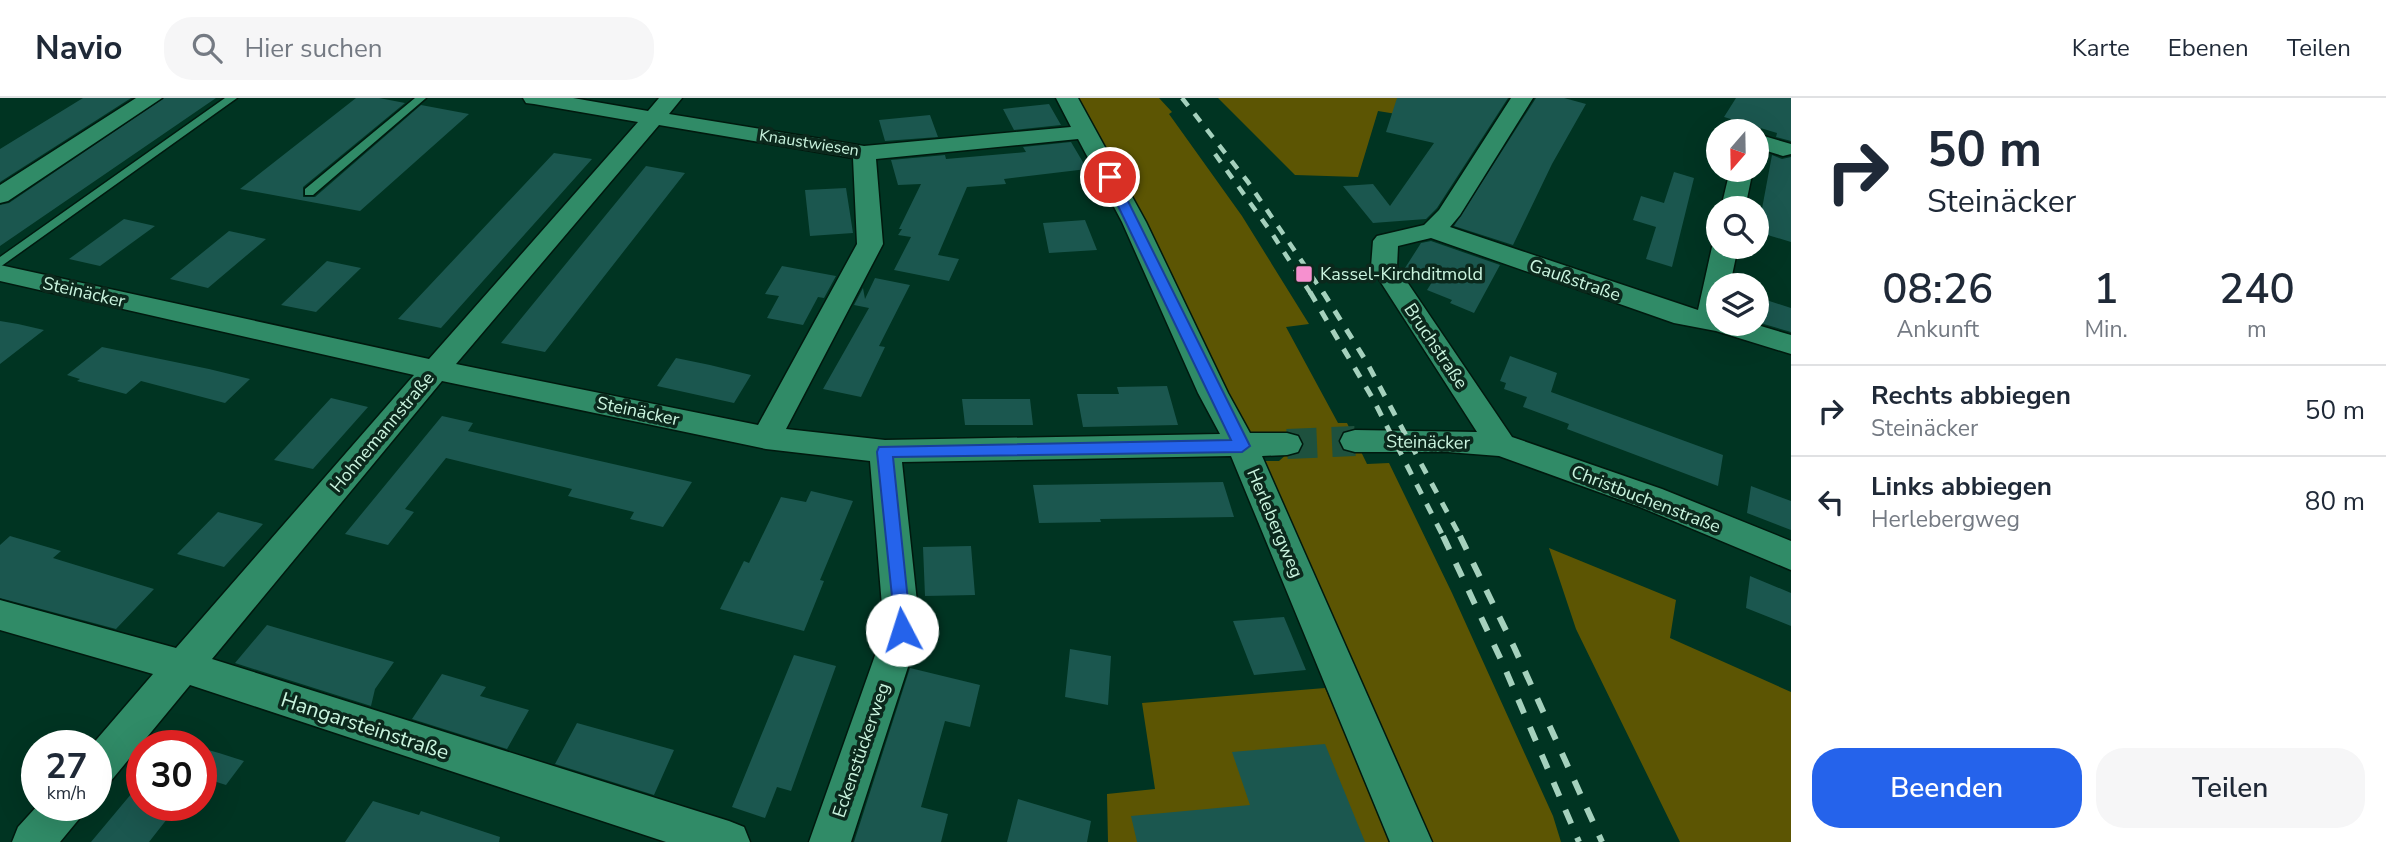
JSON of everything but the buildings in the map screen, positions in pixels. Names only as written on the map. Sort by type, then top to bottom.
[{"type":"street","points":[[0,196],[151,98]]},
{"type":"street","name":"Knaustwiesen","points":[[534,98],[662,108],[864,153],[1086,132]]},
{"type":"street","name":"Herlebergweg","points":[[1067,98],[1134,222],[1213,393],[1242,446],[1411,842]]},
{"type":"street","points":[[1433,230],[1448,215],[1521,98]]},
{"type":"street","name":"Hohnemannstraße","points":[[112,750],[662,108]]},
{"type":"street","points":[[1769,145],[1783,149]]},
{"type":"street","points":[[766,438],[870,244],[864,153]]},
{"type":"street","name":"Gaußstraße","points":[[1433,230],[1684,317],[1706,320]]},
{"type":"street","name":"Bruchstraße","points":[[1433,230],[1386,241],[1384,267],[1501,445]]},
{"type":"street","name":"Steinäcker","points":[[0,273],[435,370],[766,438],[885,452],[1287,444]]},
{"type":"street","name":"Gaußstraße","points":[[1764,336],[1791,345]]},
{"type":"street","name":"Steinäcker","points":[[1355,441],[1448,441],[1501,445]]},
{"type":"street","name":"Christbuchenstraße","points":[[1501,445],[1651,498],[1791,556]]},
{"type":"street","name":"Eckenstückerweg","points":[[830,842],[902,630],[885,452]]},
{"type":"street","name":"Hangarsteinstraße","points":[[0,615],[184,667],[729,842]]},
{"type":"street","points":[[33,842],[51,821]]},
{"type":"lane","points":[[0,263],[232,98]]},
{"type":"lane","points":[[309,191],[421,98]]},
{"type":"shaded area","points":[[1074,98],[1159,98],[1172,112],[1169,114],[1242,216],[1309,324],[1286,327],[1338,423],[1347,423],[1367,464],[1389,463],[1452,593],[1553,816],[1561,842],[1428,842],[1257,461],[1279,461],[1288,453],[1264,434],[1245,433]]},
{"type":"shaded area","points":[[1218,98],[1419,98],[1415,117],[1378,111],[1358,177],[1295,175]]},
{"type":"shaded area","points":[[1549,548],[1676,600],[1670,638],[1791,692],[1791,842],[1680,842],[1576,629]]},
{"type":"shaded area","points":[[1325,688],[1395,842],[1108,842],[1107,794],[1155,789],[1142,703]]},
{"type":"tunnel","points":[[1287,444],[1355,441]]},
{"type":"railway","points":[[1182,98],[1248,182],[1324,294]]},
{"type":"railway","points":[[1215,154],[1311,294]]},
{"type":"railway","points":[[1310,292],[1373,399],[1443,537]]},
{"type":"railway","points":[[1323,292],[1366,361],[1461,537]]},
{"type":"railway","points":[[1443,537],[1503,664],[1579,842]]},
{"type":"railway","points":[[1461,537],[1514,647],[1602,842]]},
{"type":"place","name":"Kassel-Kirchditmold","points":[[1304,274]]},
{"type":"route","points":[[902,630],[885,452],[1242,446],[1213,393],[1134,222],[1110,177]]}]
